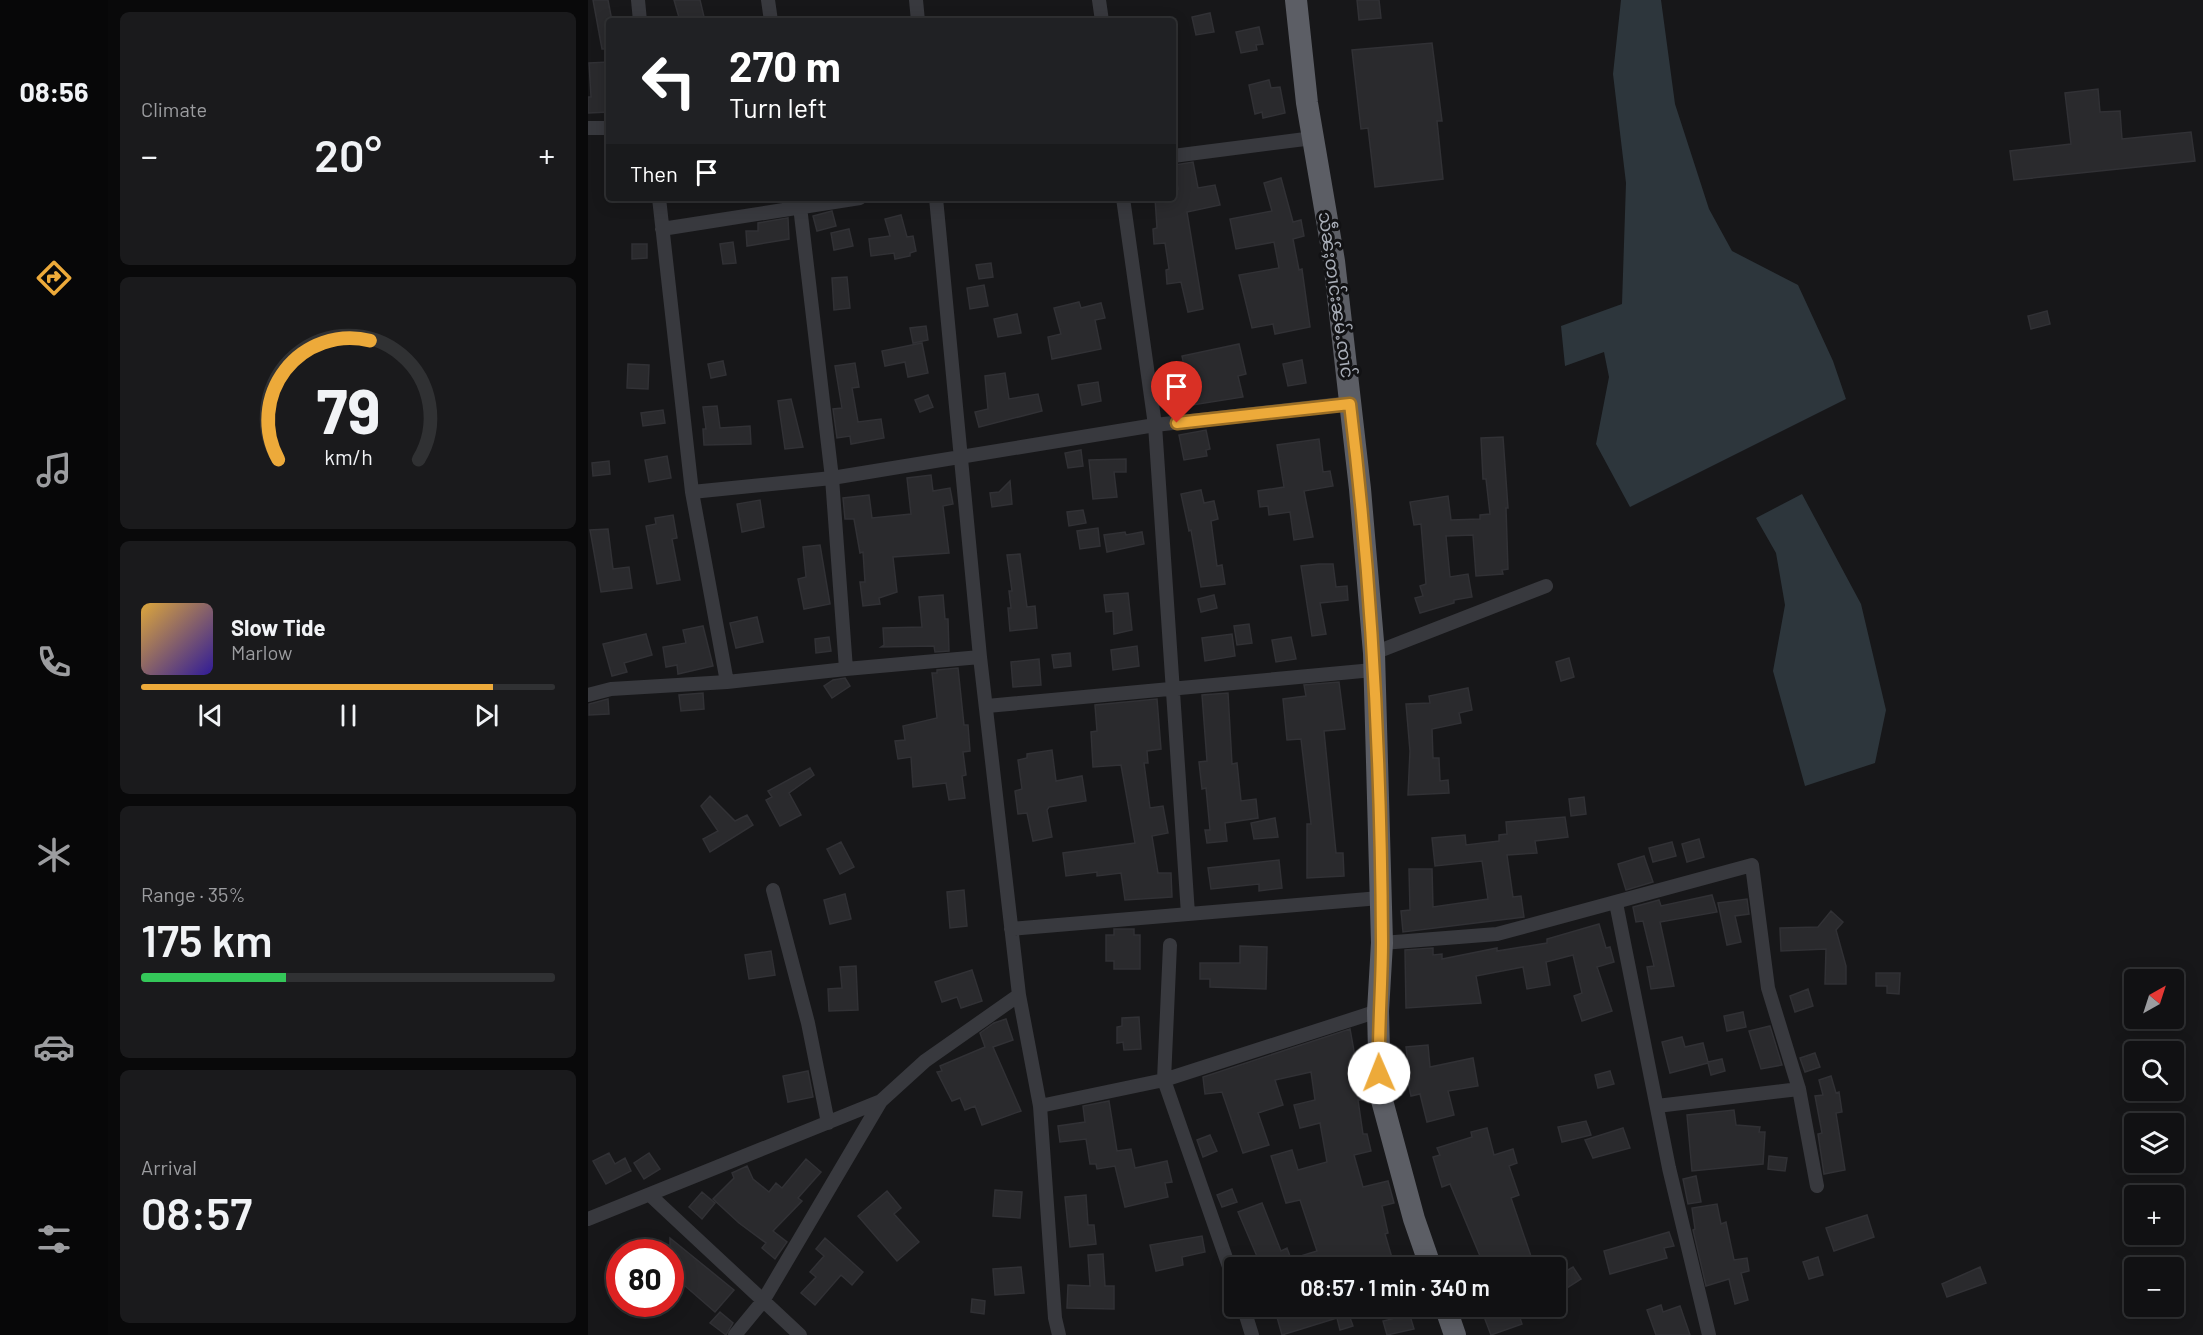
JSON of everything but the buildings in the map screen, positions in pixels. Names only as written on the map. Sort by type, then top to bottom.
[{"type":"highway","name":"သဵၼ်ႈတၢင်းၼမ်ႉၸၢင်","points":[[1296,0],[1313,138],[1334,261],[1374,661],[1382,943],[1378,1011],[1380,1093],[1414,1219],[1427,1257]]},
{"type":"highway","points":[[1449,1317],[1455,1335]]},
{"type":"street","points":[[638,0],[640,18]]},
{"type":"street","points":[[768,0],[771,18]]},
{"type":"street","points":[[916,0],[918,18]]},
{"type":"street","points":[[1099,0],[1102,18]]},
{"type":"street","points":[[588,128],[606,128]]},
{"type":"street","points":[[1176,156],[1313,138]]},
{"type":"street","points":[[659,201],[692,492],[727,682]]},
{"type":"street","points":[[662,229],[800,203],[824,201]]},
{"type":"street","points":[[936,201],[980,657],[1011,929],[1019,995],[1040,1107],[1055,1318],[1059,1335]]},
{"type":"street","points":[[1123,201],[1155,425],[1171,689],[1188,914]]},
{"type":"street","points":[[800,203],[832,478],[846,669]]},
{"type":"street","points":[[692,492],[832,478],[1155,425],[1350,404]]},
{"type":"street","points":[[987,706],[1171,689],[1374,661],[1546,586]]},
{"type":"street","points":[[588,695],[611,689],[727,682],[980,657]]},
{"type":"street","points":[[1382,943],[1497,934],[1752,865],[1768,988],[1799,1089],[1817,1186]]},
{"type":"street","points":[[773,890],[808,1023],[828,1123]]},
{"type":"street","points":[[1011,929],[1380,898]]},
{"type":"street","points":[[1616,903],[1656,1106],[1709,1335]]},
{"type":"street","points":[[1170,945],[1164,1080],[1226,1257]]},
{"type":"street","points":[[735,1335],[763,1301],[881,1101],[925,1061],[1019,995]]},
{"type":"street","points":[[1040,1107],[1164,1080],[1378,1011]]},
{"type":"street","points":[[1656,1106],[1799,1089]]},
{"type":"street","points":[[588,1219],[651,1196],[881,1101]]},
{"type":"street","points":[[651,1196],[800,1335]]},
{"type":"street","points":[[1246,1317],[1252,1335]]},
{"type":"shaded area","points":[[1621,0],[1661,0],[1675,104],[1709,209],[1732,251],[1798,285],[1833,361],[1846,399],[1630,507],[1596,444],[1609,377],[1604,352],[1565,366],[1561,326],[1622,304],[1626,183],[1613,74]]},
{"type":"shaded area","points":[[1802,494],[1861,604],[1886,710],[1875,763],[1805,786],[1773,671],[1785,605],[1776,553],[1756,518]]},
{"type":"route","points":[[1177,423],[1350,404],[1374,653],[1382,943],[1378,1011],[1379,1073]]}]
